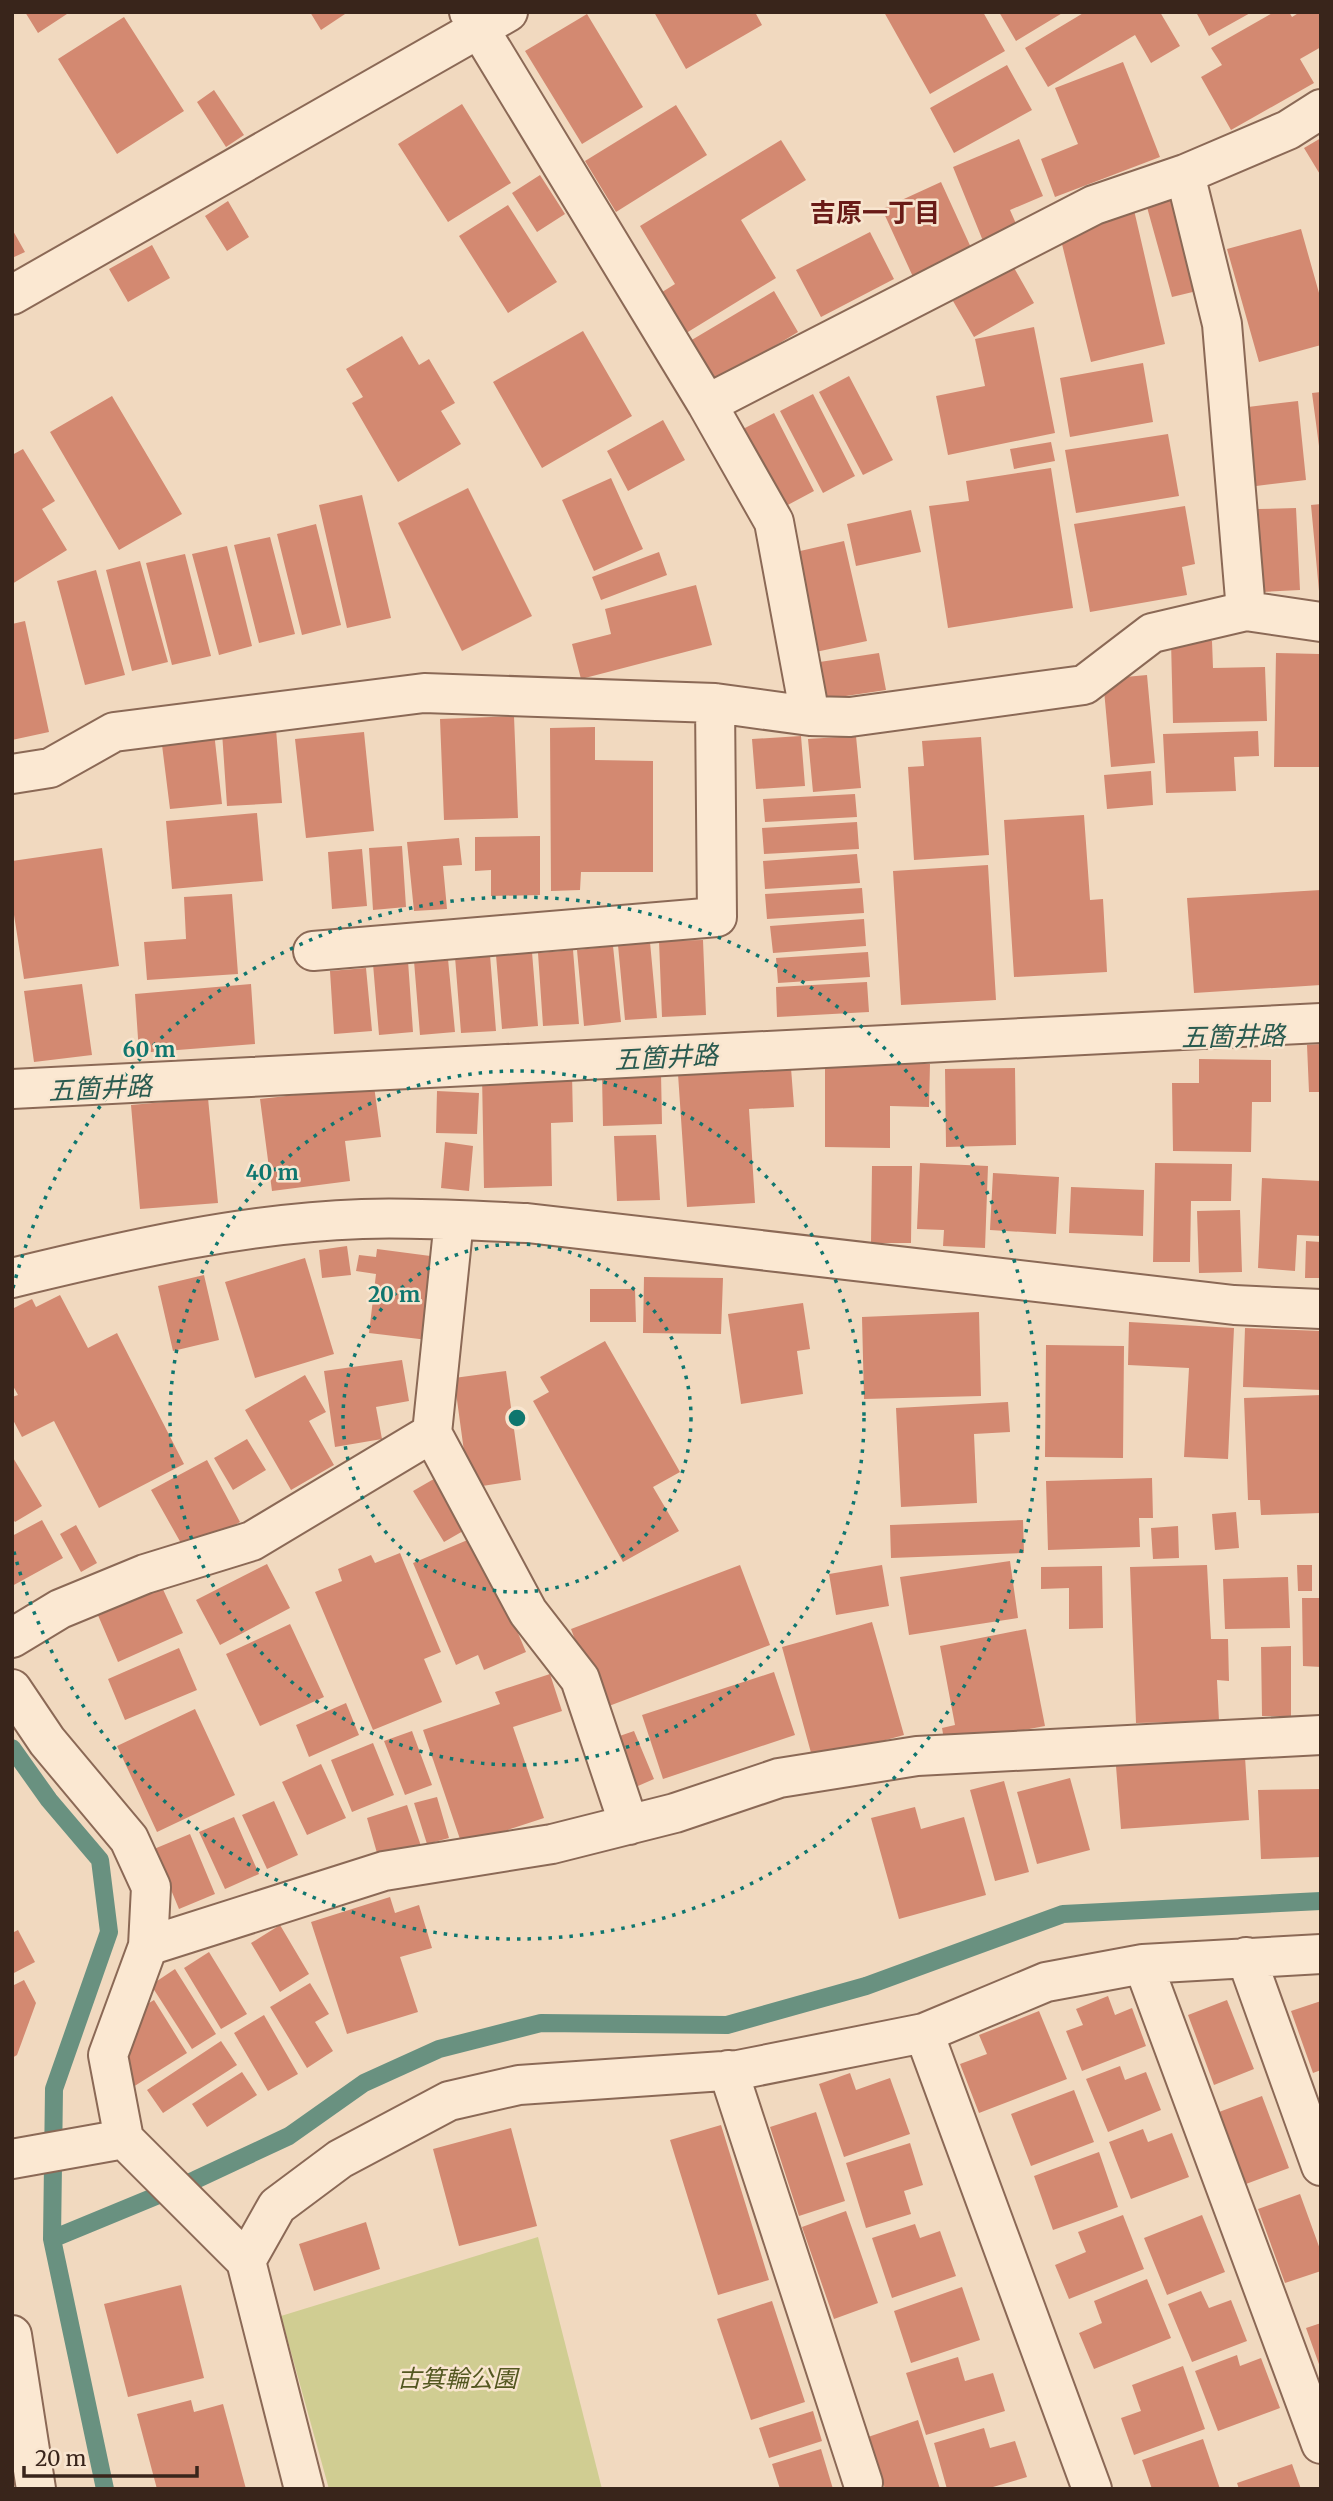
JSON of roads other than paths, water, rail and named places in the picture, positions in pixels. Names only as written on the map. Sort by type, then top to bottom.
[{"type":"street","points":[[12,295],[485,18],[774,522],[810,716]]},
{"type":"street","points":[[707,404],[1094,205],[1185,174],[1287,130],[1321,109]]},
{"type":"street","points":[[1185,174],[1222,324],[1246,611]]},
{"type":"street","points":[[12,774],[50,768],[114,732],[424,693],[715,703],[810,716],[850,717],[1084,685],[1152,632],[1246,611],[1321,622]]},
{"type":"street","points":[[313,951],[718,917],[715,703]]},
{"type":"street","points":[[12,1089],[1321,1023]]},
{"type":"street","points":[[12,1278],[203,1236],[362,1219],[454,1220],[527,1223],[1234,1305],[1321,1309]]},
{"type":"street","points":[[454,1220],[432,1433],[528,1612],[580,1679],[629,1825]]},
{"type":"street","points":[[12,1638],[72,1604],[145,1574],[252,1541],[432,1433]]},
{"type":"street","points":[[12,1689],[47,1741],[129,1839],[151,1887],[148,1946],[108,2055],[124,2138],[246,2261],[304,2489]]},
{"type":"street","points":[[148,1946],[384,1871],[552,1844],[675,1813],[779,1778],[917,1756],[1321,1735]]},
{"type":"street","points":[[246,2261],[276,2206],[340,2159],[449,2101],[519,2085],[729,2070],[925,2033],[1046,1982],[1143,1964],[1321,1954]]},
{"type":"street","points":[[1246,1957],[1321,2166]]},
{"type":"street","points":[[1143,1964],[1321,2444]]},
{"type":"street","points":[[925,2033],[1092,2489]]},
{"type":"street","points":[[729,2070],[863,2483]]},
{"type":"street","points":[[12,2160],[124,2138]]},
{"type":"street","points":[[12,2335],[36,2489]]},
{"type":"waterway","points":[[12,1748],[49,1800],[100,1860],[109,1932],[54,2089],[52,2239],[105,2489]]},
{"type":"waterway","points":[[52,2239],[195,2180],[289,2136],[364,2083],[439,2049],[541,2023],[727,2025],[866,1986],[1063,1914],[1321,1901]]},
{"type":"district","name":"吉原一丁目","points":[[875,212]]},
{"type":"water label","name":"五箇井路","points":[[1233,1036]]},
{"type":"water label","name":"五箇井路","points":[[666,1057]]},
{"type":"water label","name":"五箇井路","points":[[100,1088]]},
{"type":"park label","name":"古箕輪公園","points":[[457,2378]]}]
